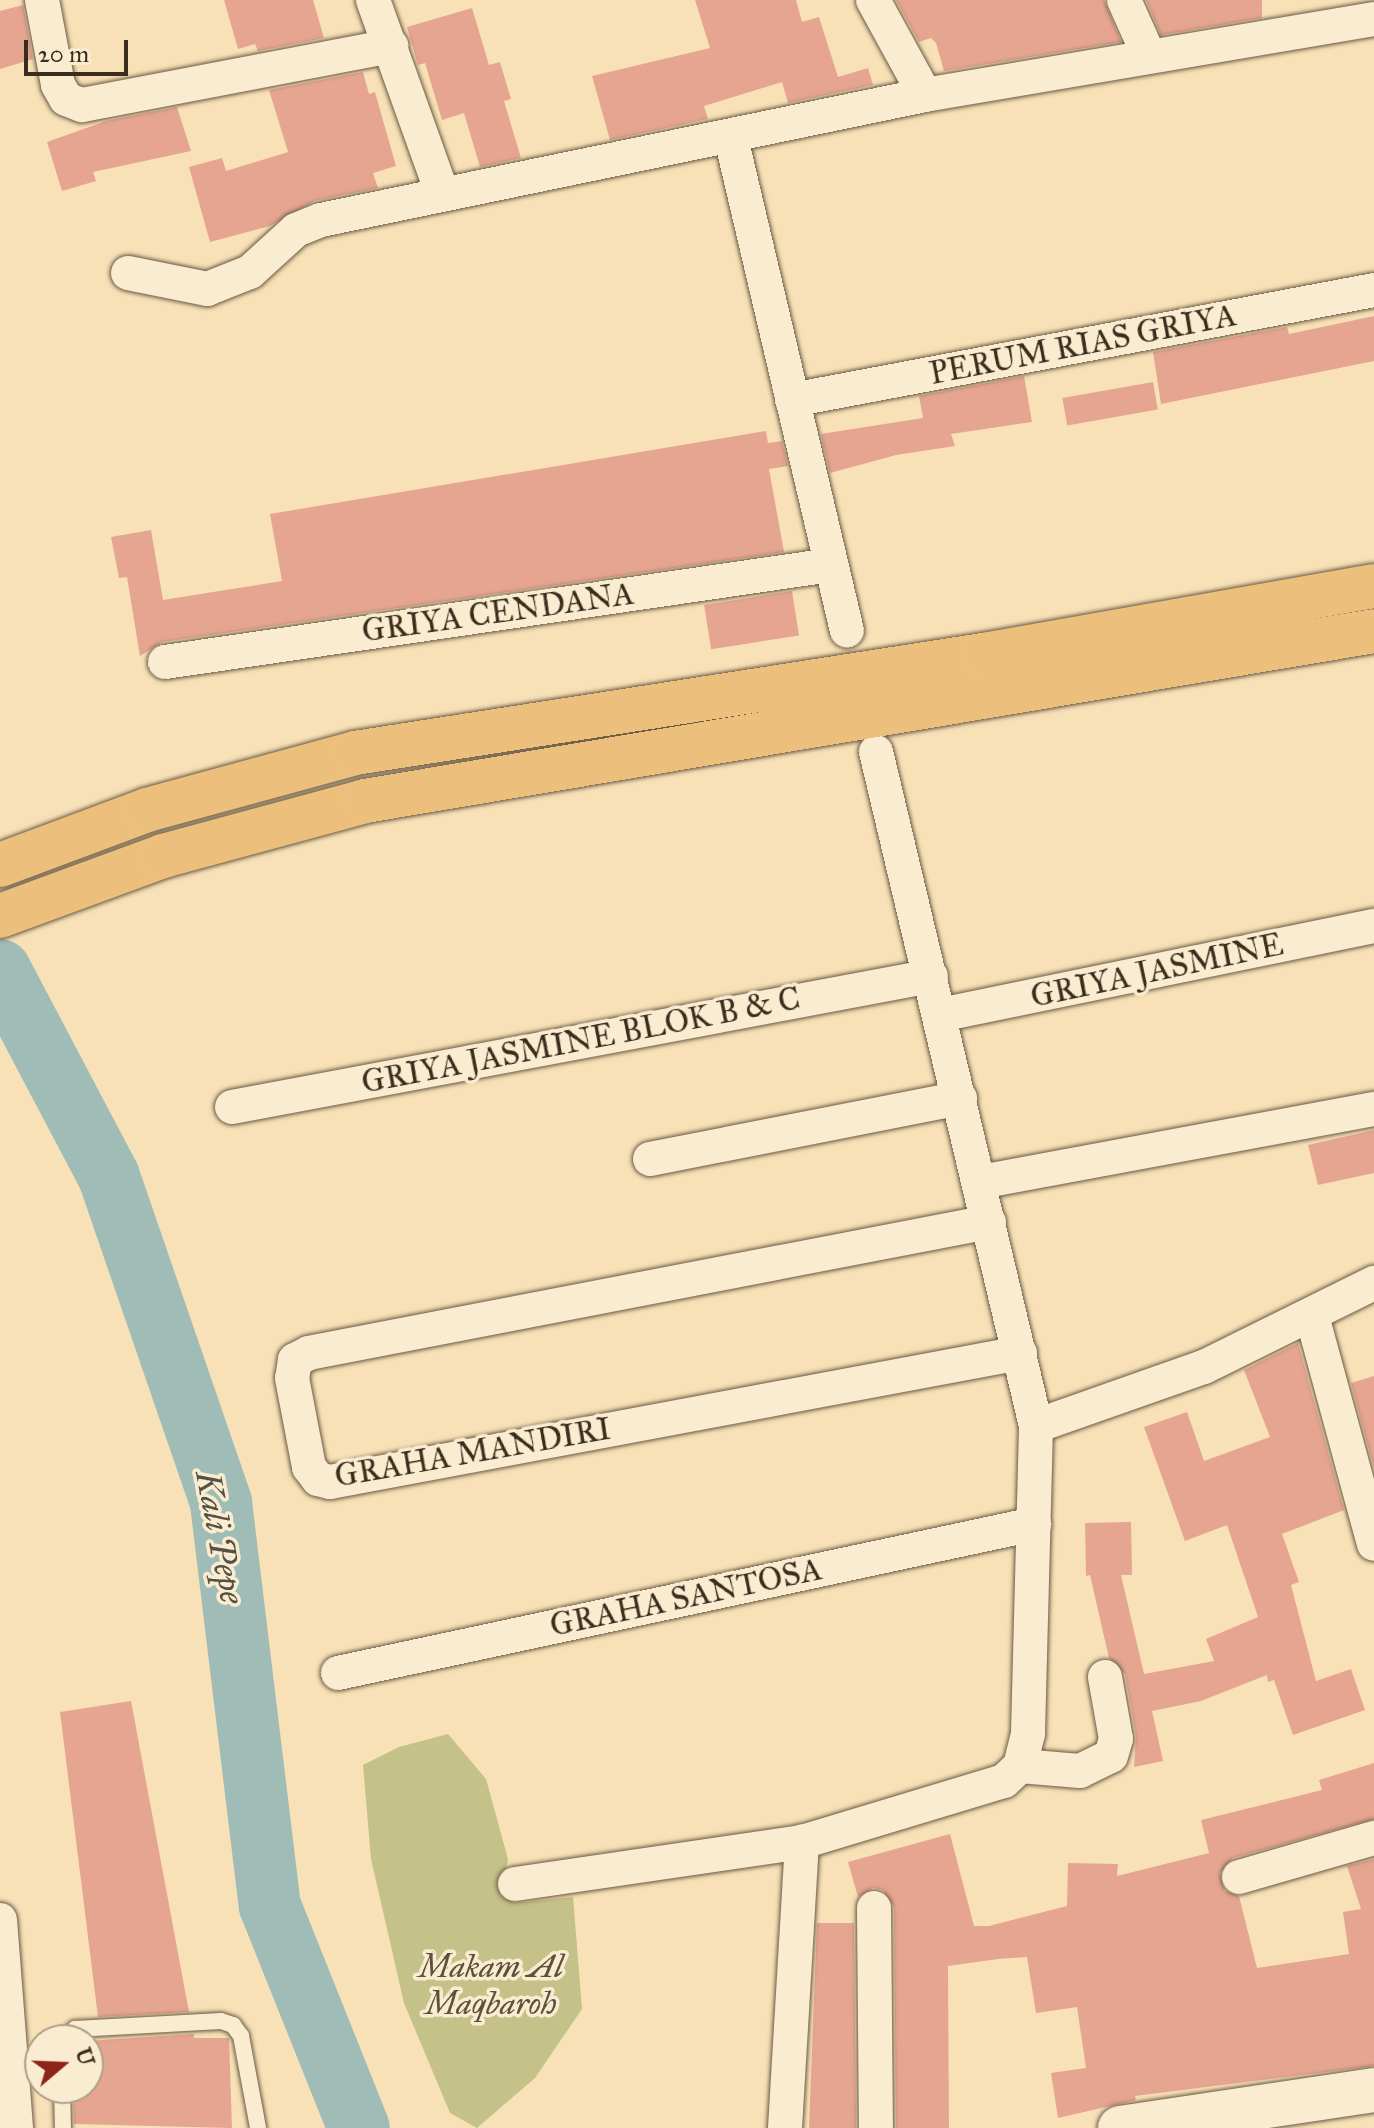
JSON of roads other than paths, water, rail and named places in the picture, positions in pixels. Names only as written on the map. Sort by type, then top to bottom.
[{"type":"highway","points":[[0,865],[147,810],[355,753],[983,655],[1374,586]]},
{"type":"highway","points":[[0,916],[163,856],[365,801],[1374,631]]},
{"type":"street","points":[[42,0],[58,85],[66,99],[82,105],[391,46]]},
{"type":"street","points":[[373,0],[442,193]]},
{"type":"street","points":[[873,0],[925,95]]},
{"type":"street","points":[[1124,0],[1149,56]]},
{"type":"street","points":[[128,273],[207,289],[227,284],[250,272],[296,230],[442,193],[731,138],[925,95],[1374,19]]},
{"type":"street","points":[[731,138],[847,631]]},
{"type":"street","name":"PERUM RIAS GRIYA","points":[[792,400],[1374,290]]},
{"type":"street","name":"GRIYA CENDANA","points":[[165,662],[831,565]]},
{"type":"street","points":[[876,752],[1036,1426],[1028,1733],[1020,1766]]},
{"type":"street","name":"GRIYA JASMINE","points":[[940,1015],[1374,926]]},
{"type":"street","name":"GRIYA JASMINE BLOK B & C","points":[[232,1107],[931,976]]},
{"type":"street","points":[[650,1159],[960,1098]]},
{"type":"street","points":[[980,1182],[1374,1109]]},
{"type":"street","name":"GRAHA MANDIRI","points":[[989,1222],[309,1353],[295,1360],[292,1378],[309,1467],[318,1479],[330,1482],[1020,1353]]},
{"type":"street","points":[[1036,1426],[1155,1387],[1312,1316],[1374,1283]]},
{"type":"street","points":[[1312,1316],[1374,1542]]},
{"type":"street","name":"GRAHA SANTOSA","points":[[338,1673],[1034,1524]]},
{"type":"street","points":[[515,1884],[802,1842],[983,1790],[1020,1766],[1080,1771],[1111,1756],[1116,1739],[1105,1677]]},
{"type":"street","points":[[1239,1877],[1374,1838]]},
{"type":"street","points":[[785,2128],[802,1842]]},
{"type":"street","points":[[874,1908],[876,2128]]},
{"type":"street","points":[[0,1920],[16,2128]]},
{"type":"street","points":[[1120,2128],[1230,2120],[1374,2090]]},
{"type":"lane","points":[[104,2027],[221,2021],[233,2025],[241,2036],[258,2128]]},
{"type":"lane","points":[[62,2104],[63,2128]]},
{"type":"waterway","name":"Kali Pepe","points":[[0,970],[109,1177],[221,1503],[270,1906],[359,2128]]},
{"type":"park label","name":"Makam Al Maqbaroh","points":[[491,1986]]}]
